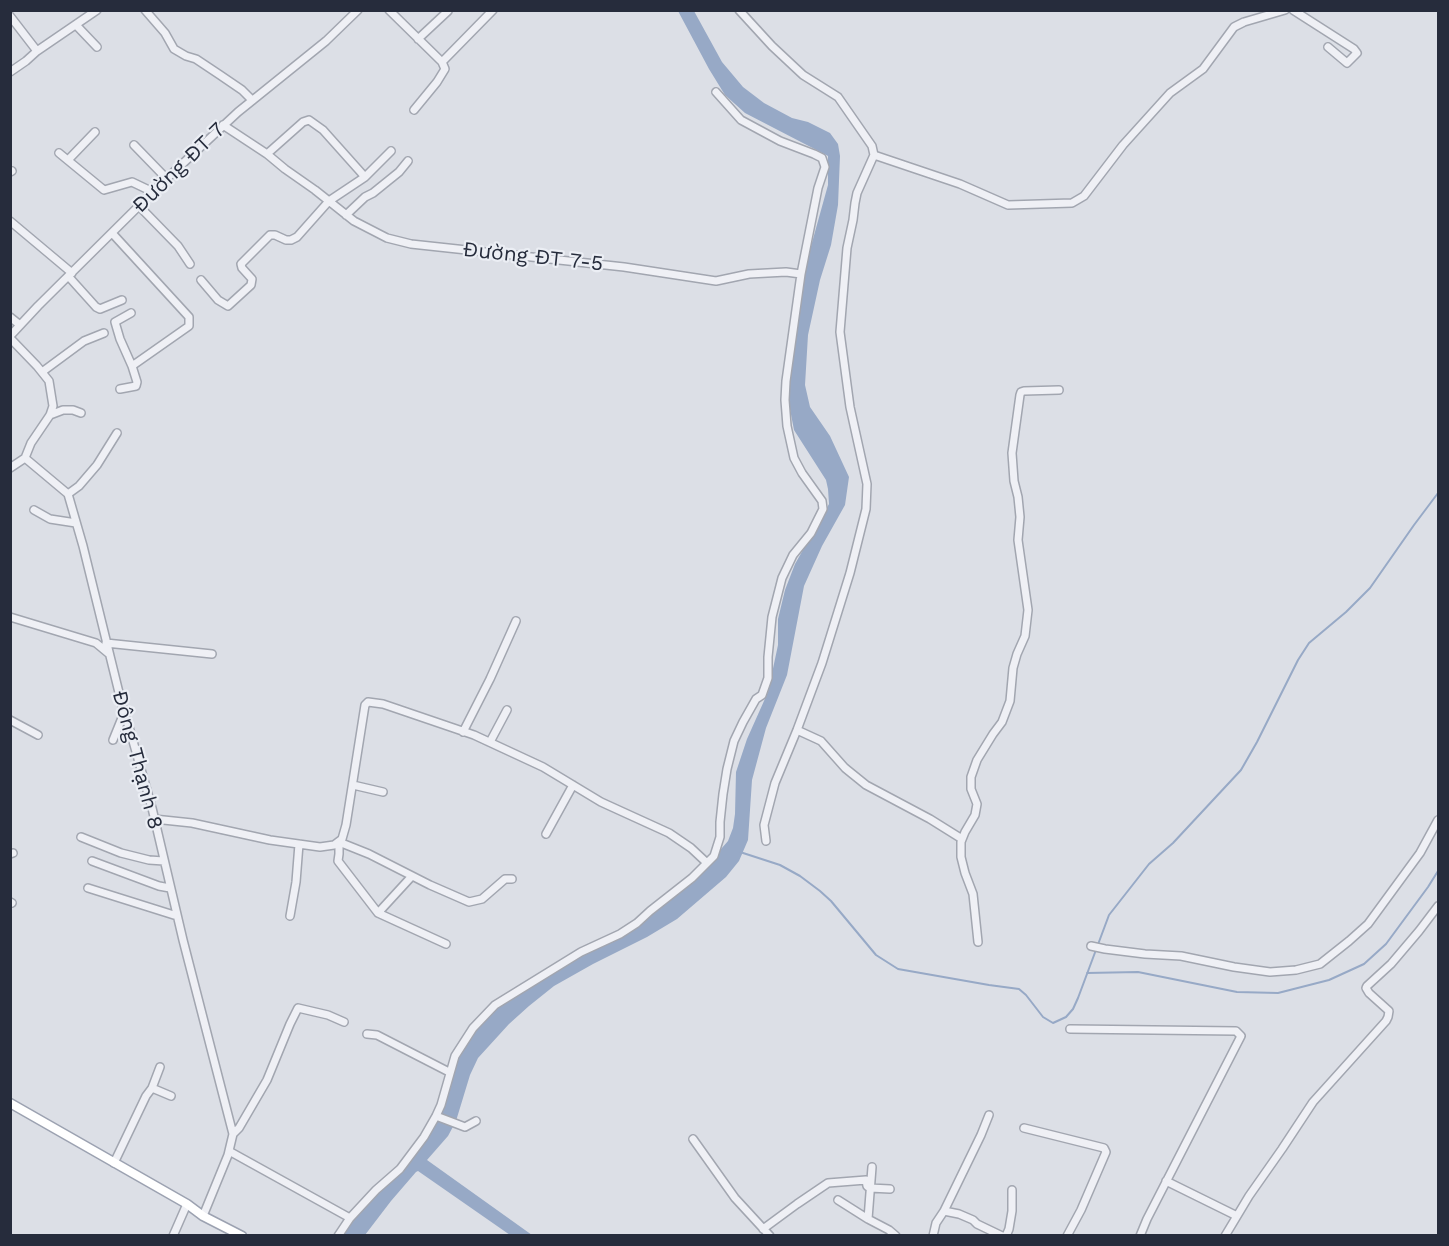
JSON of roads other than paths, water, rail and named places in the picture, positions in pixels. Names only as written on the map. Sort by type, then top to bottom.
[{"type":"main road","points":[[10,1103],[187,1204],[203,1216],[242,1236]]},
{"type":"street","points":[[10,72],[98,10]]},
{"type":"street","points":[[145,10],[165,33],[174,49],[196,59],[242,90],[252,100]]},
{"type":"street","name":"Đường ĐT 7","points":[[10,337],[167,178],[252,100],[326,41],[358,10]]},
{"type":"street","points":[[389,10],[442,62],[445,69],[414,110]]},
{"type":"street","points":[[442,62],[493,10]]},
{"type":"street","points":[[739,10],[803,75],[838,97],[872,146],[874,155],[857,193],[855,203],[847,248],[840,332],[850,407],[867,484],[866,509],[850,573],[822,663],[775,783],[764,825],[766,841]]},
{"type":"street","points":[[874,155],[960,184],[1008,205],[1072,203],[1084,196],[1123,145],[1170,93],[1203,69],[1234,27],[1285,10]]},
{"type":"street","points":[[1293,10],[1357,53],[1352,60],[1346,63],[1328,46]]},
{"type":"street","points":[[418,39],[448,11]]},
{"type":"street","points":[[10,16],[37,51]]},
{"type":"street","points":[[76,25],[97,47]]},
{"type":"street","points":[[338,1236],[350,1218],[375,1190],[400,1169],[424,1137],[437,1116],[455,1056],[473,1028],[495,1005],[581,952],[620,934],[637,923],[692,878],[714,856],[720,837],[723,794],[734,741],[756,699],[762,695],[768,678],[772,617],[782,578],[793,555],[811,533],[822,509],[822,501],[794,458],[787,426],[785,400],[801,274],[816,198],[825,167],[822,158],[780,141],[741,120],[716,92]]},
{"type":"street","points":[[267,154],[303,122],[309,120],[323,130],[365,177]]},
{"type":"street","name":"Đường ĐT 7-5","points":[[224,125],[267,154],[354,221],[387,238],[411,244],[624,267],[717,281],[749,274],[786,272],[801,274]]},
{"type":"street","points":[[68,160],[95,132]]},
{"type":"street","points":[[134,145],[167,178]]},
{"type":"street","points":[[201,280],[218,300],[228,306],[250,285],[252,279],[242,268],[242,264],[250,254],[270,235],[286,240],[297,237],[329,201],[365,177],[391,151]]},
{"type":"street","points":[[60,153],[104,190],[132,182],[153,192]]},
{"type":"street","points":[[346,214],[399,172],[408,160]]},
{"type":"street","points":[[139,206],[178,246],[190,264]]},
{"type":"street","points":[[10,221],[70,275],[96,307],[100,309],[122,300]]},
{"type":"street","points":[[112,233],[189,317],[189,326],[132,366]]},
{"type":"street","points":[[120,389],[136,386],[137,382],[115,322],[131,313]]},
{"type":"street","points":[[10,317],[20,325]]},
{"type":"street","points":[[42,372],[84,341],[104,333]]},
{"type":"street","points":[[10,337],[49,381],[53,406],[50,415],[31,442],[25,458],[10,468]]},
{"type":"street","points":[[978,942],[973,894],[961,857],[962,839],[975,815],[977,804],[970,789],[970,777],[982,752],[1002,722],[1010,701],[1013,668],[1025,636],[1028,610],[1018,540],[1020,517],[1012,453],[1020,395],[1023,391],[1059,390]]},
{"type":"street","points":[[50,415],[63,410],[81,413]]},
{"type":"street","points":[[25,458],[68,494],[79,486],[117,434]]},
{"type":"street","name":"Đông Thạnh 8","points":[[68,494],[108,653],[154,819],[233,1134],[229,1151],[203,1216]]},
{"type":"street","points":[[34,510],[50,519],[76,523]]},
{"type":"street","points":[[10,617],[96,643],[108,653]]},
{"type":"street","points":[[463,732],[516,621]]},
{"type":"street","points":[[106,643],[212,654]]},
{"type":"street","points":[[154,819],[192,823],[270,840],[320,847],[334,845],[342,839],[346,825],[365,705],[368,702],[383,704],[463,732],[543,766],[601,802],[669,833],[691,848],[707,863]]},
{"type":"street","points":[[490,742],[507,710]]},
{"type":"street","points":[[113,740],[124,713]]},
{"type":"street","points":[[10,720],[38,735]]},
{"type":"street","points":[[797,730],[821,741],[845,768],[866,785],[962,839]]},
{"type":"street","points":[[353,785],[383,792]]},
{"type":"street","points":[[546,834],[573,785]]},
{"type":"street","points":[[1091,946],[1181,956],[1270,972],[1296,970],[1320,964],[1368,924],[1420,854],[1438,820]]},
{"type":"street","points":[[81,837],[121,853],[164,861]]},
{"type":"street","points":[[339,842],[469,902],[483,899],[505,879],[512,879]]},
{"type":"street","points":[[339,842],[338,861],[378,913],[446,944]]},
{"type":"street","points":[[290,916],[299,844]]},
{"type":"street","points":[[92,861],[170,888]]},
{"type":"street","points":[[378,913],[412,876]]},
{"type":"street","points":[[88,888],[177,916]]},
{"type":"street","points":[[1225,1236],[1249,1196],[1313,1102],[1386,1021],[1389,1011],[1366,988],[1391,964],[1438,906]]},
{"type":"street","points":[[233,1134],[239,1128],[267,1080],[298,1008],[328,1015],[344,1022]]},
{"type":"street","points":[[1070,1029],[1236,1031],[1241,1036],[1140,1236]]},
{"type":"street","points":[[367,1034],[377,1035],[449,1072]]},
{"type":"street","points":[[114,1163],[152,1088],[160,1067]]},
{"type":"street","points":[[152,1088],[171,1096]]},
{"type":"street","points":[[933,1236],[936,1223],[989,1115]]},
{"type":"street","points":[[437,1116],[465,1126],[476,1120]]},
{"type":"street","points":[[1024,1128],[1104,1148],[1106,1152],[1067,1236]]},
{"type":"street","points":[[693,1139],[735,1198],[770,1236]]},
{"type":"street","points":[[229,1151],[350,1218]]},
{"type":"street","points":[[868,1219],[872,1167]]},
{"type":"street","points":[[764,1229],[828,1183],[866,1180],[870,1188],[890,1189]]},
{"type":"street","points":[[1166,1181],[1237,1216]]},
{"type":"street","points":[[944,1210],[959,1214],[1004,1236],[1009,1229],[1012,1190]]},
{"type":"street","points":[[838,1200],[896,1236]]},
{"type":"street","points":[[173,1236],[187,1204]]},
{"type":"water","points":[[678,11],[694,11],[722,62],[743,87],[764,103],[792,118],[808,122],[830,133],[838,144],[840,156],[838,205],[831,245],[820,280],[808,335],[805,385],[810,407],[830,436],[849,477],[845,505],[822,546],[804,586],[787,675],[766,728],[752,780],[748,840],[739,861],[726,877],[677,919],[554,986],[509,1024],[478,1058],[470,1075],[456,1121],[448,1136],[427,1160],[532,1235],[510,1235],[418,1171],[365,1235],[339,1236],[431,1129],[456,1056],[474,1028],[499,1004],[640,919],[683,890],[728,841],[735,814],[736,772],[747,739],[768,692],[778,645],[778,619],[785,590],[795,564],[829,504],[826,480],[794,430],[788,399],[799,306],[808,257],[828,185],[828,156],[745,113],[725,95]]},
{"type":"waterway","points":[[740,852],[780,865],[800,876],[831,901],[876,955],[898,969],[1019,989],[1043,1017],[1053,1023],[1066,1017],[1078,998],[1109,915],[1149,864],[1173,843],[1241,770],[1309,643],[1370,588],[1438,493]]},
{"type":"waterway","points":[[1087,973],[1138,972],[1237,992],[1278,993],[1329,980],[1364,964],[1386,944],[1438,871]]}]
